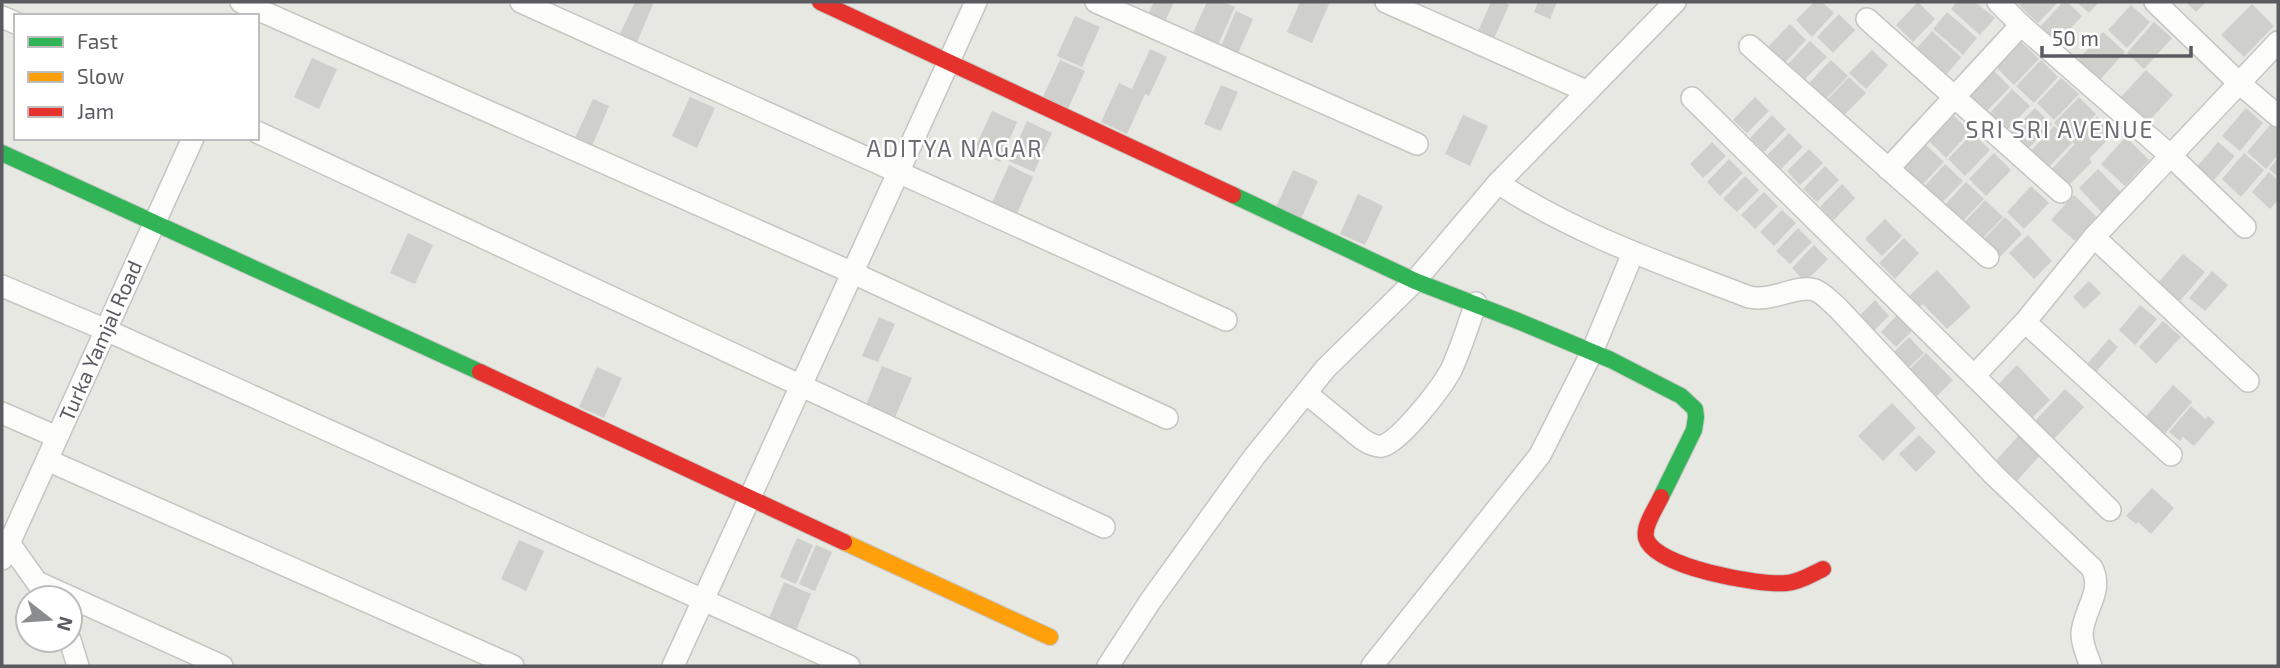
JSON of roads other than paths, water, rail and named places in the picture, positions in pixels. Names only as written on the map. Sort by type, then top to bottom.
[{"type":"street","points":[[521,2],[1226,320]]},
{"type":"street","points":[[820,2],[1415,281],[1476,303],[1592,352],[1669,390],[1694,408],[1696,418],[1694,430],[1645,531],[1647,542],[1656,552],[1688,567],[1758,582],[1788,583],[1823,569]]},
{"type":"street","points":[[673,666],[976,2]]},
{"type":"street","points":[[1096,2],[1417,144]]},
{"type":"street","points":[[1386,2],[1586,91]]},
{"type":"street","points":[[1998,2],[2171,156],[2245,227]]},
{"type":"street","points":[[2155,2],[2238,82],[2278,116]]},
{"type":"street","points":[[1108,666],[1151,600],[1254,457],[1326,368],[1415,281],[1497,183],[1667,3]]},
{"type":"street","points":[[252,7],[853,273],[1167,418]]},
{"type":"street","points":[[1867,19],[2061,192]]},
{"type":"street","points":[[1888,169],[2021,24]]},
{"type":"street","points":[[1974,376],[2025,323],[2094,237],[2278,42]]},
{"type":"street","points":[[1751,46],[1988,257]]},
{"type":"street","points":[[1692,98],[2110,510]]},
{"type":"street","points":[[259,133],[1104,527]]},
{"type":"street","name":"Turka Yamjal Road","points":[[4,547],[47,460],[192,140]]},
{"type":"street","points":[[2,153],[1050,637]]},
{"type":"street","points":[[1497,183],[1560,220],[1633,253],[1749,298],[1768,299],[1810,289],[1837,307],[1993,474],[2092,568],[2097,587],[2082,629],[2082,644],[2091,666]]},
{"type":"street","points":[[2094,237],[2248,381]]},
{"type":"street","points":[[1372,666],[1540,455],[1592,352],[1633,253]]},
{"type":"street","points":[[2,286],[106,330],[849,666]]},
{"type":"street","points":[[1306,393],[1362,439],[1383,446],[1396,437],[1427,405],[1451,370],[1476,303]]},
{"type":"street","points":[[2025,323],[2171,455]]},
{"type":"street","points":[[2,413],[57,437]]},
{"type":"street","points":[[47,460],[513,666]]},
{"type":"street","points":[[4,547],[38,584]]},
{"type":"street","points":[[84,608],[222,666]]},
{"type":"district","name":"SRI SRI AVENUE","points":[[2060,130]]},
{"type":"district","name":"ADITYA NAGAR","points":[[955,149]]}]
